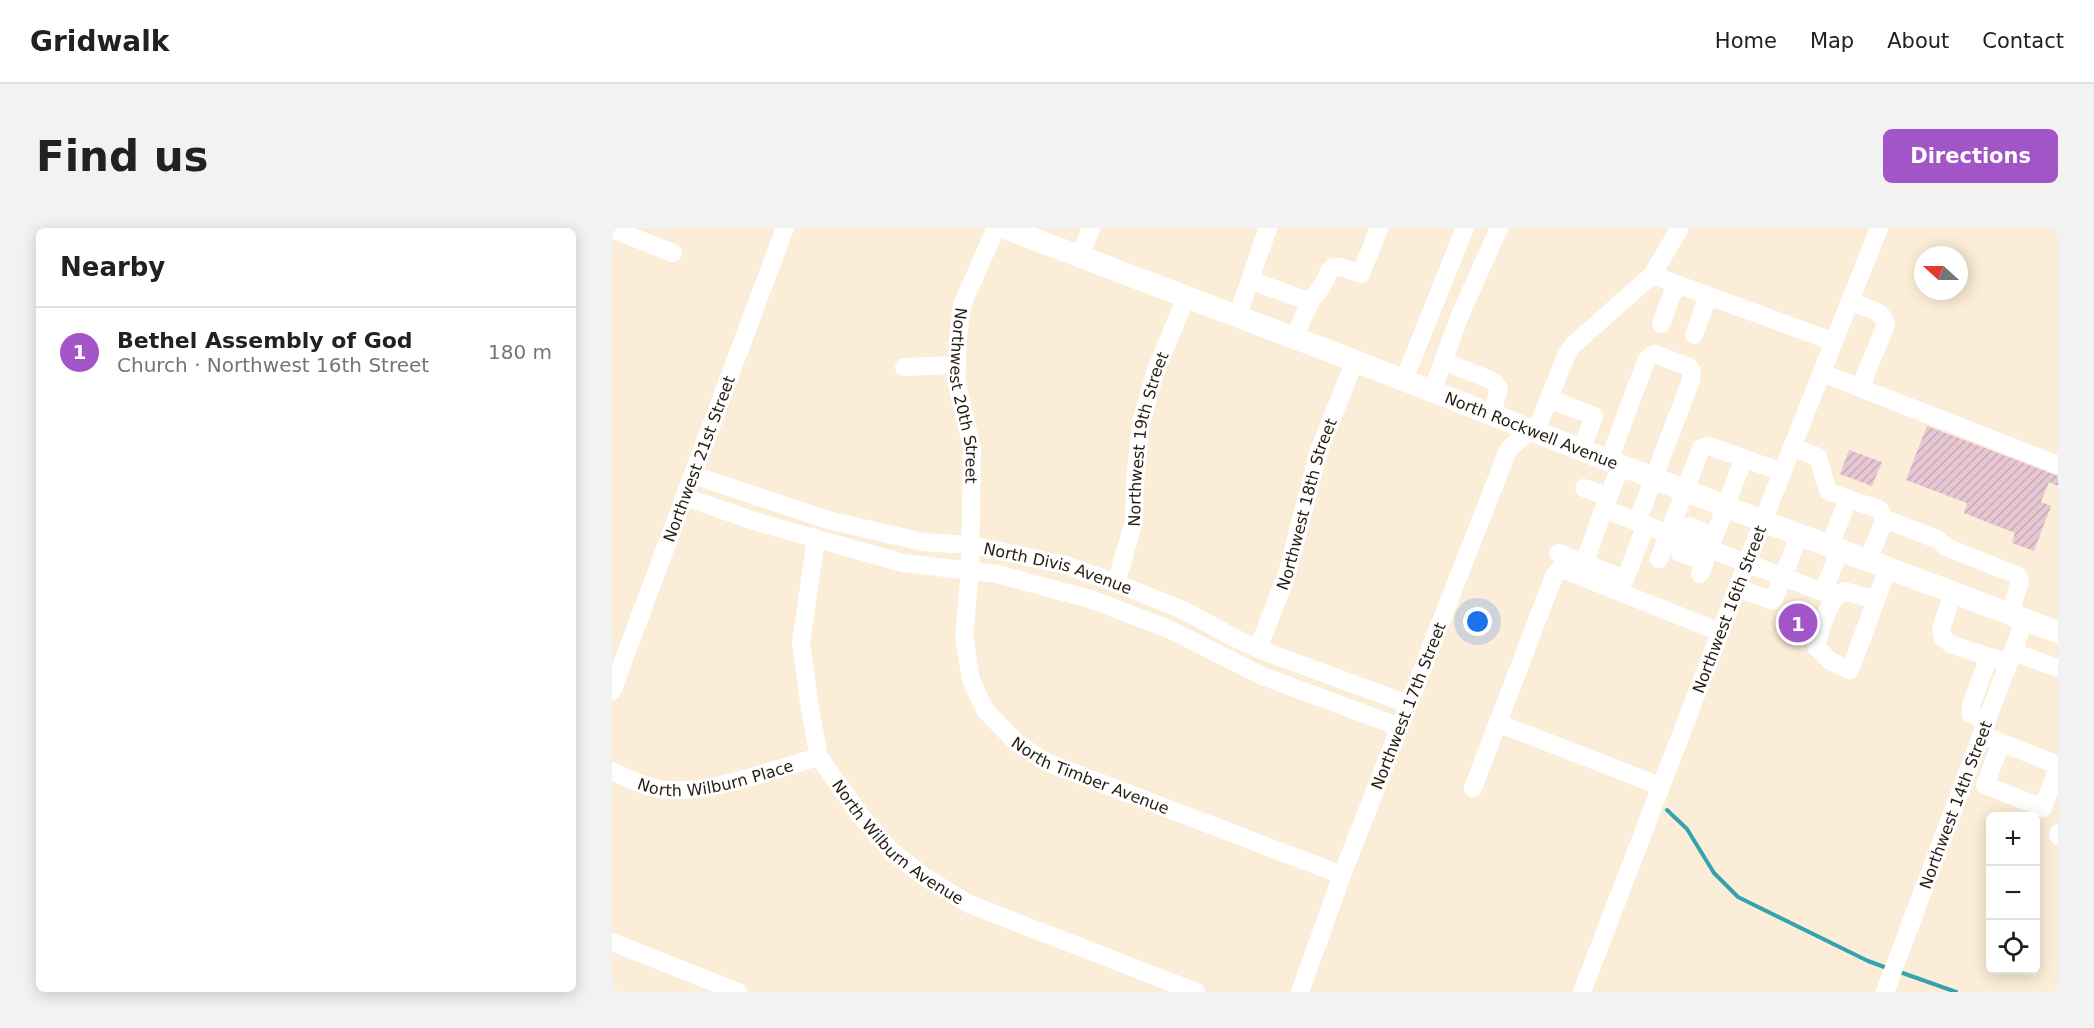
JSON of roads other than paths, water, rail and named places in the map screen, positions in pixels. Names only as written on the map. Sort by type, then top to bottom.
[{"type":"main road","name":"North Rockwell Avenue","points":[[1005,228],[1355,361],[1763,521],[2058,632]]},
{"type":"street","name":"Northwest 21st Street","points":[[612,691],[785,228]]},
{"type":"street","name":"Northwest 20th Street","points":[[970,570],[972,448],[956,380],[957,365],[962,304],[996,228]]},
{"type":"street","points":[[1080,257],[1091,228]]},
{"type":"street","points":[[1237,317],[1268,228]]},
{"type":"street","points":[[1294,338],[1310,302],[1332,268],[1340,267],[1361,274],[1379,228]]},
{"type":"street","points":[[1404,380],[1465,228]]},
{"type":"street","points":[[1432,391],[1461,313],[1499,228]]},
{"type":"street","points":[[1533,430],[1573,345],[1652,275],[1680,228]]},
{"type":"street","name":"Northwest 16th Street","points":[[1582,992],[1782,472],[1879,228]]},
{"type":"street","points":[[612,229],[672,253]]},
{"type":"street","points":[[1652,275],[1834,342]]},
{"type":"street","points":[[1250,280],[1310,302]]},
{"type":"street","points":[[1661,324],[1676,284]]},
{"type":"street","points":[[1694,335],[1708,296]]},
{"type":"street","name":"Northwest 19th Street","points":[[1116,582],[1134,521],[1141,423],[1156,370],[1186,297]]},
{"type":"street","points":[[1850,302],[1882,315],[1886,320],[1860,388]]},
{"type":"street","points":[[1558,553],[1625,579],[1654,477],[1691,380],[1692,371],[1689,367],[1655,354],[1647,361],[1615,462],[1606,503],[1584,563]]},
{"type":"street","name":"Northwest 18th Street","points":[[1258,649],[1287,574],[1319,450],[1355,361]]},
{"type":"street","points":[[1443,361],[1493,381],[1499,388],[1492,414]]},
{"type":"street","points":[[904,367],[957,365]]},
{"type":"street","points":[[1822,374],[2058,465]]},
{"type":"street","points":[[1549,399],[1594,416],[1582,449]]},
{"type":"street","name":"Northwest 17th Street","points":[[1300,992],[1342,875],[1508,450],[1533,430]]},
{"type":"street","points":[[1700,574],[1691,542],[1684,489],[1701,448],[1709,446],[1782,472]]},
{"type":"street","points":[[1792,447],[1818,457],[1828,491],[1880,509],[1885,519],[1878,564],[1876,600]]},
{"type":"street","points":[[1659,559],[1691,542],[1726,506],[1744,458]]},
{"type":"street","name":"North Divis Avenue","points":[[693,475],[828,520],[923,542],[971,545],[1066,565],[1116,582],[1183,610],[1258,649],[1408,704]]},
{"type":"street","points":[[1584,488],[1641,524],[1823,592],[1848,499]]},
{"type":"street","name":"North Divis Avenue","points":[[685,498],[757,522],[903,563],[997,574],[1090,598],[1169,629],[1262,676],[1400,727]]},
{"type":"street","name":"Northwest 14th Street","points":[[1885,519],[1939,540],[1946,548],[2017,576],[2020,580],[2018,617],[2011,658],[1890,979]]},
{"type":"street","points":[[1737,588],[1773,601],[1800,534]]},
{"type":"street","name":"North Wilburn Avenue","points":[[816,538],[801,643],[819,757],[860,815],[892,852],[926,878],[969,904],[1196,992]]},
{"type":"street","name":"North Timber Avenue","points":[[970,570],[964,636],[972,680],[985,710],[1017,743],[1046,762],[1342,875]]},
{"type":"street","points":[[1473,788],[1554,576],[1559,570],[1567,571],[1720,632]]},
{"type":"street","points":[[1953,592],[1941,630],[1943,638],[1952,645],[1989,657],[2011,658],[2058,668]]},
{"type":"street","points":[[1989,657],[1971,705],[1971,714],[2001,743],[2058,766],[2043,808],[1985,785],[2001,743]]},
{"type":"street","points":[[1498,723],[1660,786]]},
{"type":"street","name":"North Wilburn Place","points":[[612,771],[643,785],[703,790],[819,757]]},
{"type":"street","points":[[612,942],[738,992]]},
{"type":"waterway","points":[[1667,810],[1687,829],[1714,873],[1738,897],[1868,961],[1887,968]]},
{"type":"waterway","points":[[1897,971],[1956,992]]},
{"type":"place","name":"Bethel Assembly of God","points":[[1798,623]]}]
